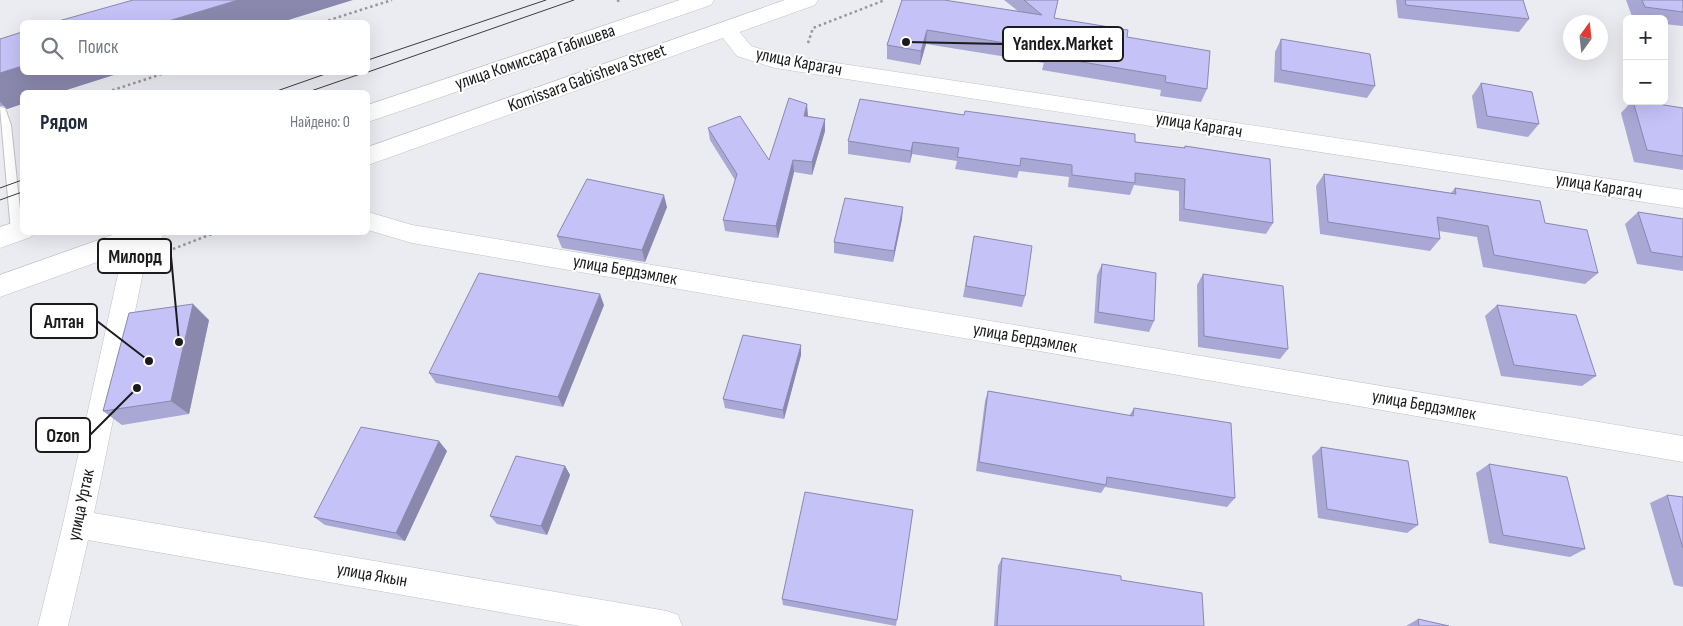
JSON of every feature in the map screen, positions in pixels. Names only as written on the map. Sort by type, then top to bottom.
[{"type":"street","name":"улица Комиссара Габишева","points":[[370,113],[703,0]]},
{"type":"street","name":"Komissara Gabisheva Street","points":[[370,155],[807,0]]},
{"type":"street","name":"улица Карагач","points":[[726,29],[744,51],[775,61],[1683,199]]},
{"type":"street","name":"улица Бердэмлек","points":[[370,222],[412,234],[1683,449]]},
{"type":"street","points":[[0,286],[145,235]]},
{"type":"street","name":"улица Уртак","points":[[53,626],[145,235]]},
{"type":"street","name":"улица Якын","points":[[77,524],[667,626]]},
{"type":"lane","points":[[2,111],[6,125],[13,234]]},
{"type":"path","points":[[329,20],[392,0]]},
{"type":"path","points":[[801,65],[813,28],[881,3],[884,0]]},
{"type":"path","points":[[113,90],[159,75]]},
{"type":"building","points":[[133,0],[238,0],[172,20],[62,20]]},
{"type":"building","points":[[902,0],[944,0],[1042,15],[1024,0],[1058,0],[1054,18],[1128,30],[1127,37],[1210,51],[1207,89],[1165,82],[1166,76],[1046,56],[1047,50],[927,30],[921,51],[887,45]]},
{"type":"building","points":[[1405,0],[1523,0],[1529,19],[1406,5]]},
{"type":"building","points":[[1642,0],[1683,0],[1683,12],[1645,7]]},
{"type":"building","points":[[20,33],[20,67],[0,73],[0,39]]},
{"type":"building","points":[[1281,39],[1370,54],[1375,86],[1281,70]]},
{"type":"building","points":[[1481,83],[1532,92],[1539,124],[1487,116]]},
{"type":"building","points":[[789,98],[807,104],[804,116],[825,119],[812,162],[793,160],[776,226],[723,220],[737,174],[708,128],[740,116],[769,160]]},
{"type":"building","points":[[860,99],[964,115],[965,111],[1135,134],[1135,142],[1185,148],[1185,146],[1270,159],[1273,223],[1184,209],[1185,179],[1135,173],[1135,183],[1072,175],[1072,165],[1021,158],[1020,166],[957,157],[959,148],[913,142],[911,151],[848,141]]},
{"type":"building","points":[[1634,105],[1664,105],[1683,108],[1683,156],[1647,150]]},
{"type":"building","points":[[1324,174],[1456,194],[1455,188],[1540,201],[1545,223],[1587,230],[1598,273],[1494,255],[1488,226],[1437,217],[1440,239],[1328,222]]},
{"type":"building","points":[[587,179],[664,195],[642,250],[557,236]]},
{"type":"building","points":[[845,198],[903,207],[894,251],[834,242]]},
{"type":"building","points":[[1638,212],[1683,219],[1683,257],[1651,252]]},
{"type":"building","points":[[974,236],[1032,246],[1025,296],[966,286]]},
{"type":"building","points":[[1102,264],[1156,273],[1154,321],[1098,312]]},
{"type":"building","points":[[479,273],[600,294],[558,397],[429,373]]},
{"type":"building","points":[[1203,274],[1283,286],[1288,349],[1204,336]]},
{"type":"building","points":[[193,304],[171,401],[103,411],[129,313]]},
{"type":"building","points":[[1497,305],[1576,315],[1596,376],[1514,365]]},
{"type":"building","points":[[743,335],[801,345],[783,410],[723,399]]},
{"type":"building","points":[[988,391],[1133,416],[1134,408],[1231,423],[1235,498],[1107,477],[1106,485],[979,462]]},
{"type":"building","points":[[361,427],[439,441],[396,533],[314,517]]},
{"type":"building","points":[[1321,447],[1408,461],[1418,525],[1327,509]]},
{"type":"building","points":[[516,456],[565,466],[541,526],[490,516]]},
{"type":"building","points":[[1489,464],[1567,477],[1585,549],[1503,535]]},
{"type":"building","points":[[805,492],[913,510],[897,620],[782,599]]},
{"type":"building","points":[[1667,495],[1683,497],[1683,548]]},
{"type":"building","points":[[1002,558],[1121,576],[1121,580],[1202,593],[1204,626],[997,626]]},
{"type":"building","points":[[1418,619],[1449,626],[1419,626]]},
{"type":"tram line","points":[[370,59],[546,0]]},
{"type":"tram line","points":[[370,71],[574,0]]},
{"type":"tram line","points":[[280,90],[322,75]]},
{"type":"tram line","points":[[314,90],[357,75]]},
{"type":"tram line","points":[[0,188],[20,181]]},
{"type":"tram line","points":[[0,200],[20,193]]},
{"type":"place","name":"Yandex.Market","points":[[906,42]]},
{"type":"place","name":"Милорд","points":[[179,342]]},
{"type":"place","name":"Алтан","points":[[149,361]]},
{"type":"place","name":"Ozon","points":[[137,388]]}]
